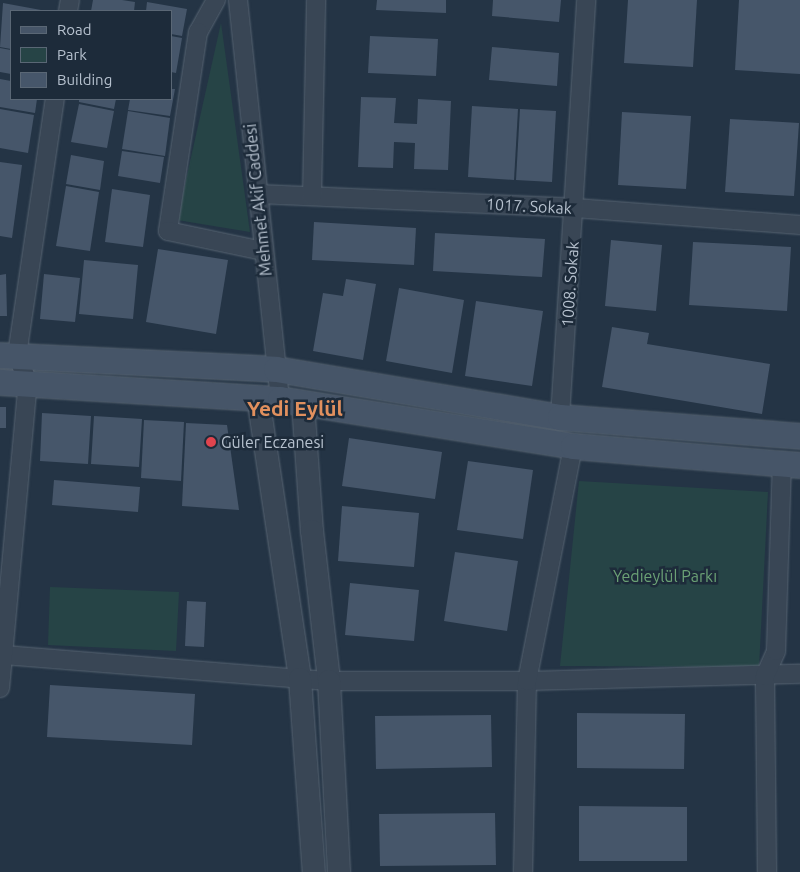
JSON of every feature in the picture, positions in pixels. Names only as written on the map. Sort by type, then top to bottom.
[{"type":"main road","points":[[9,355],[276,369],[560,418],[800,436]]},
{"type":"main road","points":[[0,382],[280,400],[573,446],[791,464]]},
{"type":"street","points":[[216,0],[198,32],[168,232],[263,251]]},
{"type":"street","name":"Mehmet Akif Caddesi","points":[[238,0],[280,400]]},
{"type":"street","points":[[312,196],[316,0]]},
{"type":"street","name":"1008. Sokak","points":[[560,418],[575,208],[586,0]]},
{"type":"street","points":[[0,688],[28,383],[9,355],[55,100]]},
{"type":"street","name":"1017. Sokak","points":[[258,194],[575,208],[800,224]]},
{"type":"street","points":[[280,400],[314,872]]},
{"type":"street","points":[[280,400],[312,531],[328,681],[339,872]]},
{"type":"street","points":[[524,872],[527,681],[573,446]]},
{"type":"street","points":[[767,872],[765,676],[776,651],[791,464]]},
{"type":"street","points":[[4,655],[328,681],[527,681],[800,674]]},
{"type":"green space","points":[[221,23],[250,232],[177,220]]},
{"type":"green space","name":"Yedieylül Parkı","points":[[579,481],[768,492],[759,667],[560,666]]},
{"type":"green space","points":[[50,587],[179,592],[176,651],[48,645]]},
{"type":"building","points":[[93,0],[135,2],[134,10],[91,10]]},
{"type":"building","points":[[377,0],[446,0],[446,13],[376,10]]},
{"type":"building","points":[[493,0],[561,0],[559,22],[492,16]]},
{"type":"building","points":[[628,0],[697,0],[693,67],[624,63]]},
{"type":"building","points":[[739,0],[800,0],[800,74],[735,70]]},
{"type":"building","points":[[147,2],[187,9],[182,36],[172,34],[172,10],[146,10]]},
{"type":"building","points":[[3,3],[41,10],[10,10],[10,49],[0,47]]},
{"type":"building","points":[[172,36],[182,38],[176,73],[172,72]]},
{"type":"building","points":[[370,36],[438,39],[436,76],[368,73]]},
{"type":"building","points":[[492,47],[559,53],[557,86],[489,80]]},
{"type":"building","points":[[0,48],[10,50],[10,74],[0,72]]},
{"type":"building","points":[[0,79],[10,81],[10,100],[37,100],[35,113],[0,107]]},
{"type":"building","points":[[172,89],[175,89],[170,116],[128,110],[130,100],[172,100]]},
{"type":"building","points":[[361,97],[396,98],[394,123],[417,124],[418,99],[451,101],[448,170],[414,169],[415,143],[394,142],[393,168],[358,167]]},
{"type":"building","points":[[79,100],[116,100],[114,109],[79,102]]},
{"type":"building","points":[[79,104],[114,111],[107,148],[71,142]]},
{"type":"building","points":[[472,106],[518,109],[514,180],[468,177]]},
{"type":"building","points":[[0,109],[34,115],[28,153],[0,148]]},
{"type":"building","points":[[520,109],[556,111],[552,182],[516,180]]},
{"type":"building","points":[[128,111],[170,118],[165,156],[122,149]]},
{"type":"building","points":[[622,112],[691,116],[686,189],[618,185]]},
{"type":"building","points":[[730,119],[799,123],[794,196],[725,192]]},
{"type":"building","points":[[122,151],[164,157],[160,183],[118,176]]},
{"type":"building","points":[[71,155],[104,161],[100,190],[66,184]]},
{"type":"building","points":[[0,162],[22,165],[12,238],[0,236]]},
{"type":"building","points":[[66,186],[99,192],[90,251],[56,246]]},
{"type":"building","points":[[112,189],[150,195],[143,247],[105,242]]},
{"type":"building","points":[[314,222],[416,228],[414,265],[312,260]]},
{"type":"building","points":[[435,233],[545,239],[542,277],[433,271]]},
{"type":"building","points":[[611,240],[662,245],[656,311],[605,306]]},
{"type":"building","points":[[693,242],[791,247],[787,311],[689,305]]},
{"type":"building","points":[[158,249],[228,260],[216,334],[146,322]]},
{"type":"building","points":[[84,260],[138,265],[133,319],[79,314]]},
{"type":"building","points":[[6,274],[7,316],[0,316],[0,275]]},
{"type":"building","points":[[44,274],[80,278],[75,322],[40,319]]},
{"type":"building","points":[[346,279],[376,284],[363,360],[313,351],[323,293],[343,296]]},
{"type":"building","points":[[399,288],[464,300],[452,373],[386,361]]},
{"type":"building","points":[[476,301],[543,311],[532,386],[465,376]]},
{"type":"building","points":[[612,327],[649,333],[647,344],[770,364],[762,414],[602,387]]},
{"type":"building","points":[[0,407],[6,407],[6,428],[0,428]]},
{"type":"building","points":[[42,413],[91,416],[88,464],[40,461]]},
{"type":"building","points":[[94,416],[142,419],[139,467],[91,464]]},
{"type":"building","points":[[144,420],[184,422],[181,481],[141,478]]},
{"type":"building","points":[[186,423],[227,425],[239,510],[182,506]]},
{"type":"building","points":[[349,438],[442,452],[435,499],[342,486]]},
{"type":"building","points":[[468,461],[533,470],[523,539],[457,530]]},
{"type":"building","points":[[54,480],[140,487],[138,512],[52,505]]},
{"type":"building","points":[[342,506],[419,513],[414,567],[338,561]]},
{"type":"building","points":[[455,552],[518,561],[507,631],[444,621]]},
{"type":"building","points":[[350,583],[419,590],[414,641],[345,635]]},
{"type":"building","points":[[187,601],[206,602],[204,647],[185,646]]},
{"type":"building","points":[[50,685],[195,694],[192,745],[47,737]]},
{"type":"building","points":[[577,713],[685,714],[684,769],[577,768]]},
{"type":"building","points":[[491,715],[492,767],[376,769],[375,716]]},
{"type":"building","points":[[579,806],[687,807],[687,861],[579,861]]},
{"type":"building","points":[[495,813],[496,865],[380,866],[379,814]]},
{"type":"place","name":"Güler Eczanesi","points":[[211,442]]},
{"type":"district","name":"Yedi Eylül","points":[[295,408]]}]
